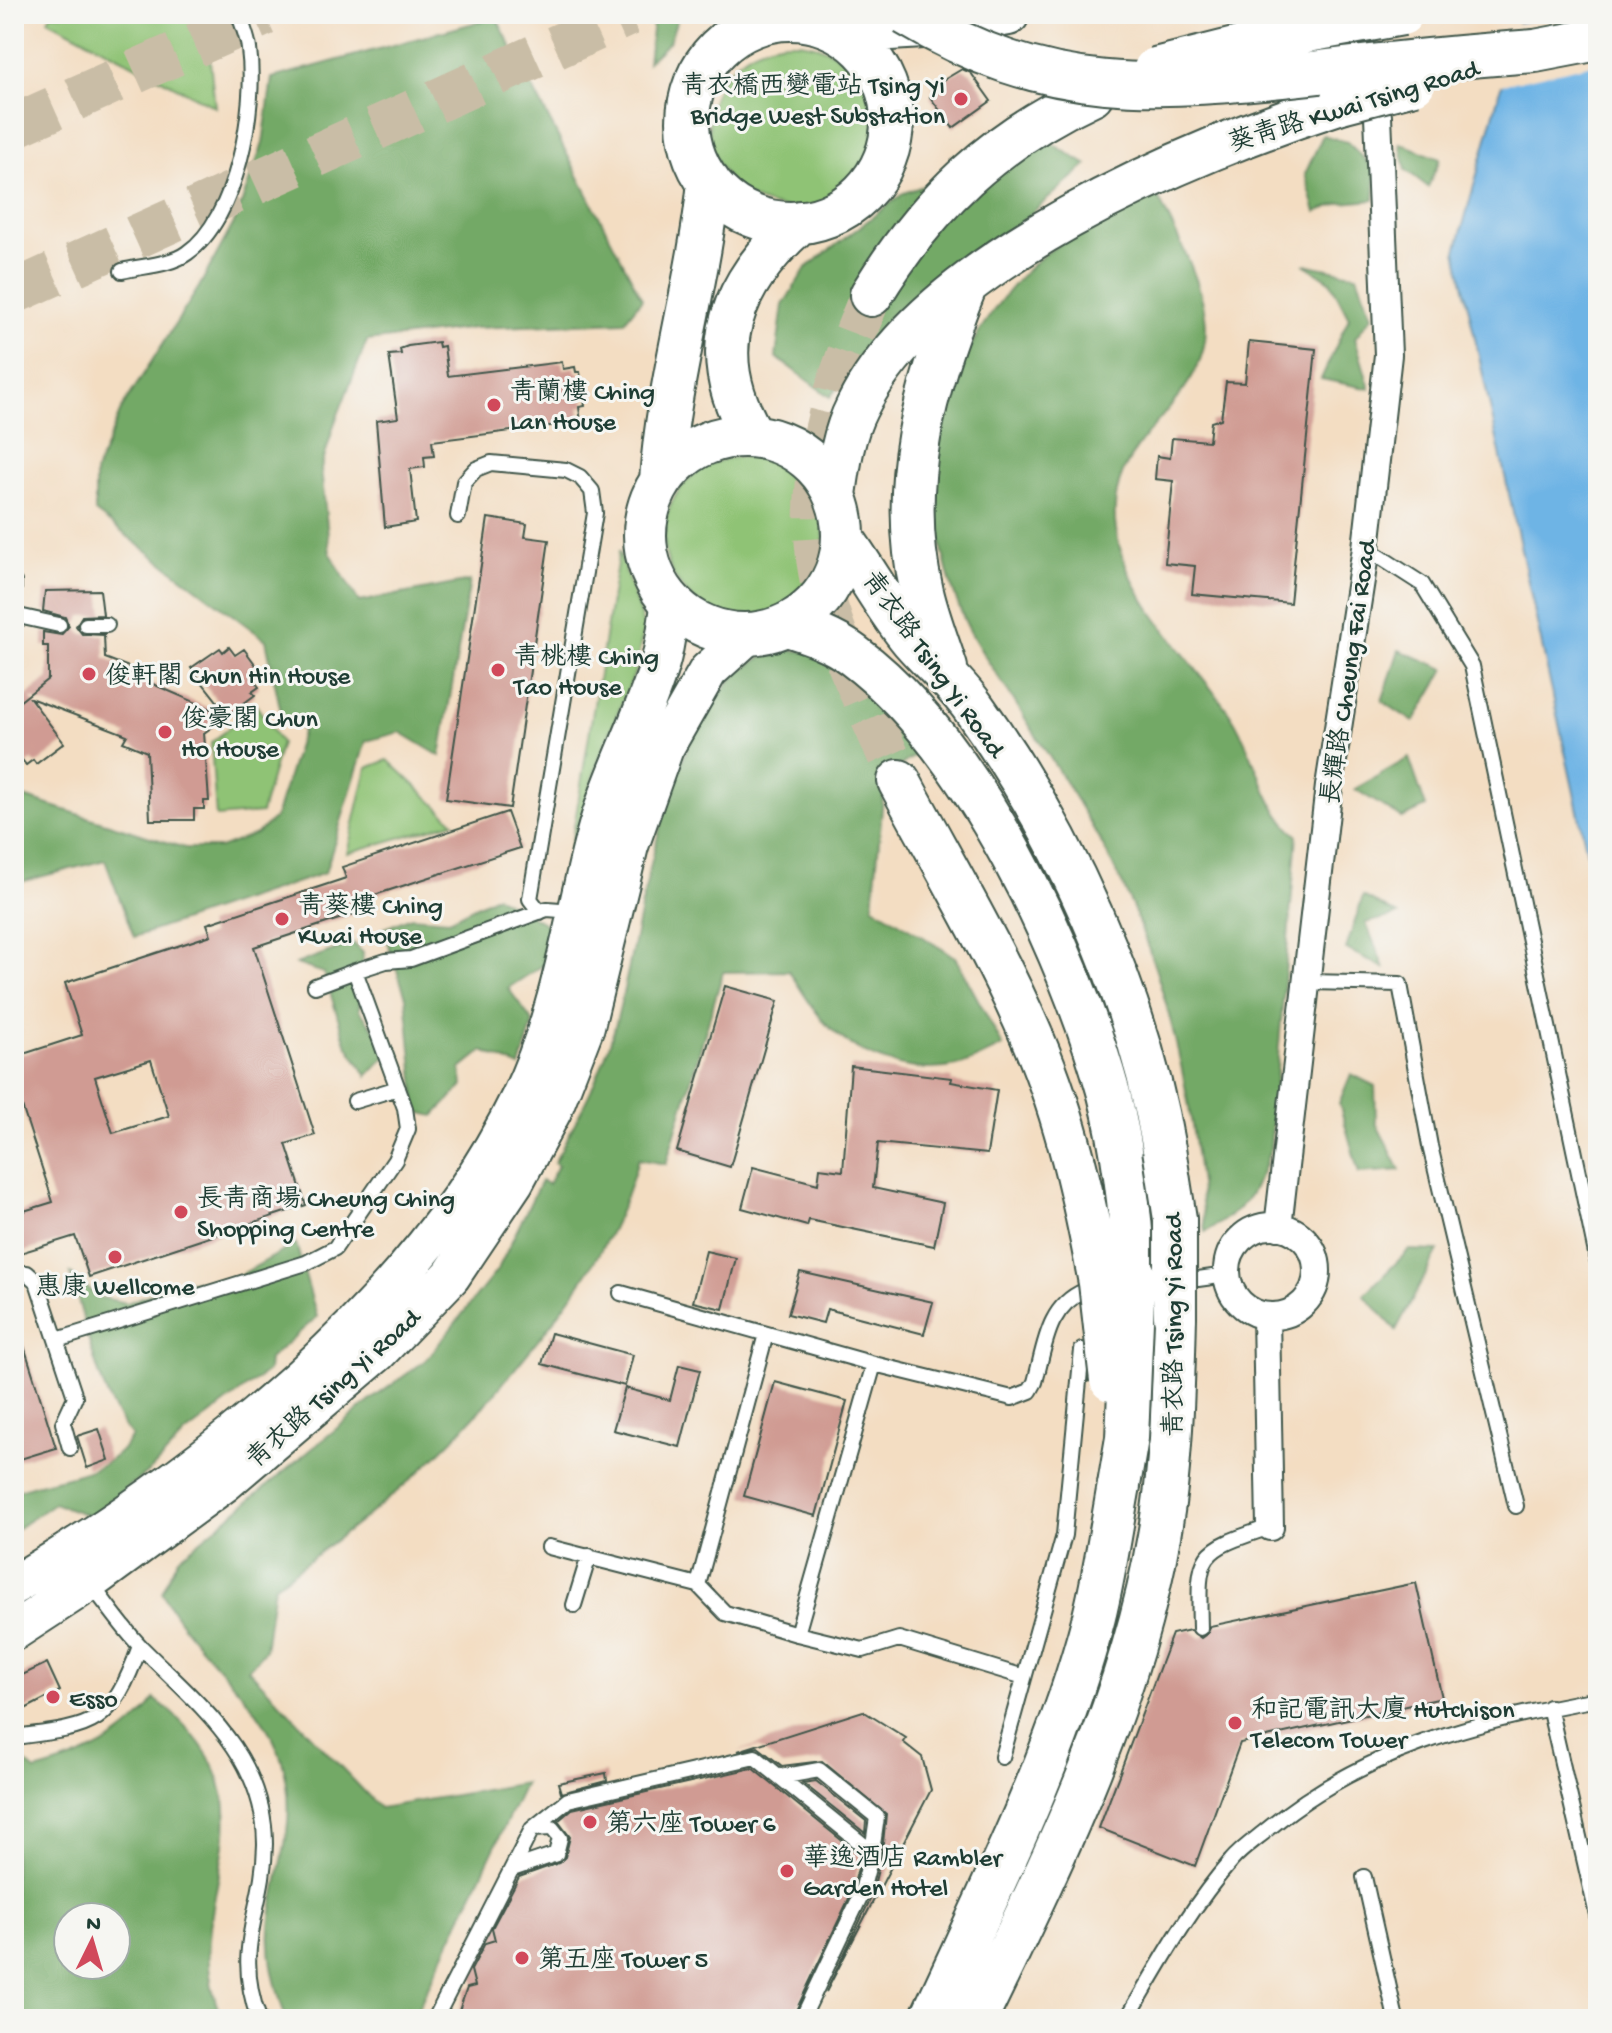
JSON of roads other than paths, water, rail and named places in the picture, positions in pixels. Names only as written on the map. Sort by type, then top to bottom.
[{"type":"main road","points":[[709,59],[714,14]]},
{"type":"main road","points":[[1155,69],[1307,31],[1402,14]]},
{"type":"main road","points":[[814,22],[862,49],[882,77],[893,116],[892,135],[884,162],[871,184],[846,206],[826,216],[783,223],[747,213],[724,198],[709,182],[695,158],[689,131],[695,84],[709,59],[745,30],[764,22],[1002,15]]},
{"type":"main road","points":[[920,18],[950,39],[1012,63],[1082,80],[1127,86],[1254,80],[1535,51]]},
{"type":"main road","name":"葵青路 Kwai Tsing Road","points":[[835,495],[846,436],[867,390],[914,330],[968,281],[1077,214],[1171,166],[1280,122],[1535,51],[1598,39]]},
{"type":"main road","points":[[871,295],[900,248],[936,203],[983,159],[1027,129],[1092,94]]},
{"type":"main road","points":[[661,480],[665,423],[690,309],[709,182]]},
{"type":"main road","points":[[753,436],[731,390],[727,350],[733,312],[757,266],[800,222]]},
{"type":"main road","points":[[948,677],[920,581],[913,535],[912,479],[917,435],[929,392],[968,281]]},
{"type":"main road","points":[[753,436],[794,450],[813,463],[835,495],[842,517],[840,564],[828,589],[809,610],[768,629],[705,626],[671,602],[651,572],[644,534],[646,515],[661,480],[679,460],[701,445],[726,437],[753,436]]},
{"type":"main road","name":"青衣路 Tsing Yi Road","points":[[843,539],[911,639],[948,677],[980,719],[1059,850],[1112,966],[1140,1045],[1158,1115],[1175,1219],[1171,1453],[1149,1586],[1112,1712],[1078,1801],[976,2019]]},
{"type":"main road","name":"青衣路 Tsing Yi Road","points":[[14,1585],[213,1449],[352,1330],[425,1250],[450,1217],[520,1098],[551,1017],[595,837],[660,663],[671,602]]},
{"type":"main road","name":"青衣路 Tsing Yi Road","points":[[14,1631],[89,1582],[224,1483],[377,1353],[451,1276],[483,1232],[552,1111],[585,1026],[629,846],[664,748],[708,671],[768,629],[822,636],[852,654],[891,688],[966,782],[1020,872],[1054,938],[1086,1022],[1110,1098],[1132,1239],[1134,1289],[1127,1438],[1093,1618],[1059,1726],[994,1882],[931,2019]]},
{"type":"main road","points":[[899,781],[982,934],[1039,1054],[1084,1200],[1100,1283],[1119,1485]]},
{"type":"street","name":"長輝路 Cheung Fai Road","points":[[1278,1227],[1309,982],[1329,786],[1366,548],[1388,355],[1378,116]]},
{"type":"street","points":[[1278,1227],[1293,1231],[1305,1240],[1318,1269],[1308,1299],[1282,1315],[1266,1316],[1247,1309],[1233,1294],[1227,1275],[1236,1245],[1247,1233],[1278,1227]]},
{"type":"street","points":[[1266,1316],[1270,1527]]},
{"type":"lane","points":[[122,271],[183,256],[206,239],[234,181],[247,120],[249,49],[239,14]]},
{"type":"lane","points":[[458,516],[464,482],[476,469],[491,463],[566,470],[580,477],[592,491],[595,513],[530,899],[540,912]]},
{"type":"lane","points":[[1366,548],[1422,584],[1472,666],[1598,1263]]},
{"type":"lane","points":[[14,582],[14,591]]},
{"type":"lane","points":[[14,615],[59,625]]},
{"type":"lane","points":[[86,625],[107,625]]},
{"type":"lane","points":[[315,986],[386,961],[411,959],[552,908],[579,912]]},
{"type":"lane","points":[[57,1340],[306,1263],[335,1248],[395,1160],[408,1129],[398,1088],[355,971]]},
{"type":"lane","points":[[1309,982],[1400,984],[1430,1146],[1516,1506]]},
{"type":"lane","points":[[355,1101],[398,1088]]},
{"type":"lane","points":[[14,1274],[27,1273],[37,1282],[57,1340],[75,1397],[63,1423],[70,1448]]},
{"type":"lane","points":[[1198,1279],[1227,1275]]},
{"type":"lane","points":[[621,1293],[1001,1396],[1021,1395],[1030,1391],[1052,1320],[1060,1306],[1084,1291]]},
{"type":"lane","points":[[698,1585],[766,1334]]},
{"type":"lane","points":[[1002,1757],[1064,1535],[1082,1350]]},
{"type":"lane","points":[[797,1634],[874,1364]]},
{"type":"lane","points":[[1200,1628],[1199,1572],[1206,1556],[1223,1542],[1270,1527]]},
{"type":"lane","points":[[549,1547],[698,1585],[725,1613],[797,1634],[863,1650],[899,1639],[1024,1677]]},
{"type":"lane","points":[[574,1605],[589,1556]]},
{"type":"lane","points":[[89,1582],[140,1646],[203,1707],[240,1752],[260,1801],[265,1846],[248,1947],[251,1993],[259,2019]]},
{"type":"lane","points":[[14,1737],[71,1730],[103,1715],[122,1692],[140,1646]]},
{"type":"lane","points":[[1127,2019],[1187,1917],[1232,1859],[1298,1803],[1378,1757],[1447,1733],[1549,1707],[1598,1699]]},
{"type":"lane","points":[[1549,1707],[1598,1919]]},
{"type":"lane","points":[[435,2019],[532,1829],[568,1800],[755,1757],[872,1852]]},
{"type":"lane","points":[[780,1777],[819,1770],[877,1817],[861,1895],[802,2019]]},
{"type":"lane","points":[[512,1869],[556,1854],[560,1838],[552,1828],[532,1829]]},
{"type":"lane","points":[[1364,1877],[1396,2019]]},
{"type":"water","points":[[1521,14],[1598,14],[1598,903],[1456,251]]},
{"type":"tunnel","points":[[14,126],[265,14]]},
{"type":"tunnel","points":[[14,292],[629,14]]},
{"type":"tunnel","points":[[871,295],[830,411],[816,491],[815,532],[819,572],[829,613],[853,677],[899,781]]},
{"type":"place","name":"青衣橋西變電站 Tsing Yi Bridge West Substation","points":[[961,99]]},
{"type":"place","name":"青蘭樓 Ching Lan House","points":[[494,405]]},
{"type":"place","name":"青桃樓 Ching Tao House","points":[[498,670]]},
{"type":"place","name":"俊軒閣 Chun Hin House","points":[[89,674]]},
{"type":"place","name":"俊豪閣 Chun Ho House","points":[[165,732]]},
{"type":"place","name":"青葵樓 Ching Kwai House","points":[[282,919]]},
{"type":"place","name":"長青商場 Cheung Ching Shopping Centre","points":[[181,1212]]},
{"type":"place","name":"惠康 Wellcome","points":[[115,1257]]},
{"type":"place","name":"Esso","points":[[53,1697]]},
{"type":"place","name":"和記電訊大廈 Hutchison Telecom Tower","points":[[1235,1723]]},
{"type":"place","name":"第六座 Tower 6","points":[[590,1822]]},
{"type":"place","name":"華逸酒店 Rambler Garden Hotel","points":[[787,1871]]},
{"type":"place","name":"第五座 Tower 5","points":[[522,1958]]}]
